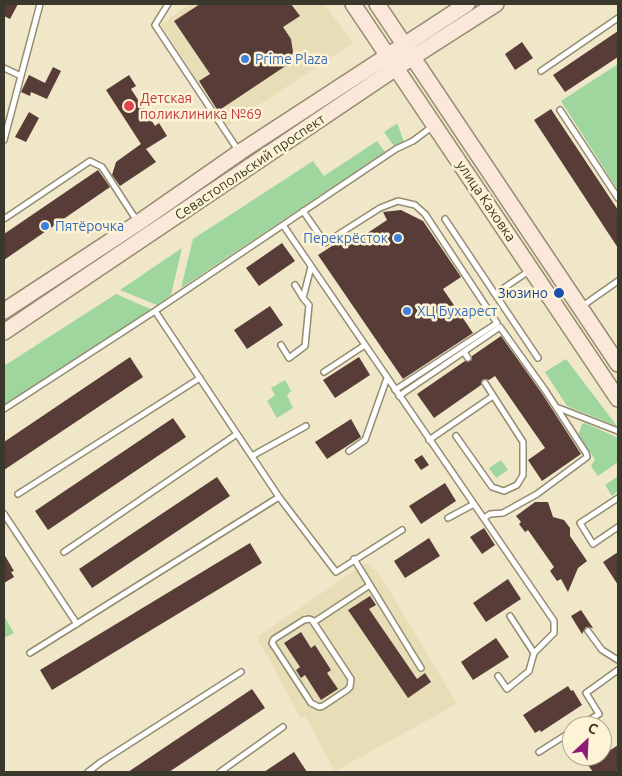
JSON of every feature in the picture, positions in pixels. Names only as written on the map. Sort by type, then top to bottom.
[{"type":"main road","name":"улица Каховка","points":[[353,4],[618,399]]},
{"type":"main road","name":"улица Каховка","points":[[377,4],[618,364]]},
{"type":"main road","name":"Севастопольский проспект","points":[[409,51],[467,4]]},
{"type":"main road","name":"Севастопольский проспект","points":[[4,332],[392,62],[496,4]]},
{"type":"main road","name":"Севастопольский проспект","points":[[4,311],[138,223],[240,152],[392,62]]},
{"type":"lane","points":[[4,140],[40,4]]},
{"type":"lane","points":[[168,4],[155,26],[240,152]]},
{"type":"lane","points":[[541,71],[618,18]]},
{"type":"lane","points":[[4,68],[20,76]]},
{"type":"lane","points":[[560,110],[618,198]]},
{"type":"lane","points":[[4,409],[155,311],[398,148],[413,141],[434,125]]},
{"type":"lane","points":[[4,219],[90,161],[102,167],[138,223]]},
{"type":"lane","points":[[325,243],[380,208],[398,201],[415,205],[425,214],[497,323],[395,390]]},
{"type":"lane","points":[[303,211],[329,249]]},
{"type":"lane","points":[[445,219],[538,358]]},
{"type":"lane","points":[[283,225],[554,621],[554,634],[534,653],[529,671],[507,689],[498,676]]},
{"type":"lane","points":[[304,298],[311,266]]},
{"type":"lane","points":[[495,294],[531,269]]},
{"type":"lane","points":[[580,308],[618,281]]},
{"type":"lane","points":[[281,345],[289,358],[305,346],[309,305],[295,285]]},
{"type":"lane","points":[[155,311],[279,497],[336,572],[402,530]]},
{"type":"lane","points":[[399,396],[500,328],[556,406],[587,457],[537,494],[503,512],[490,514],[484,518]]},
{"type":"lane","points":[[324,372],[365,345]]},
{"type":"lane","points":[[464,352],[468,358]]},
{"type":"lane","points":[[18,494],[200,378]]},
{"type":"lane","points":[[349,451],[365,440],[387,378]]},
{"type":"lane","points":[[456,436],[492,487],[504,491],[517,485],[523,475],[523,442],[485,383]]},
{"type":"lane","points":[[430,440],[493,396]]},
{"type":"lane","points":[[556,406],[618,430]]},
{"type":"lane","points":[[252,456],[306,426]]},
{"type":"lane","points":[[64,552],[237,434]]},
{"type":"lane","points":[[30,653],[279,497]]},
{"type":"lane","points":[[618,498],[580,523],[593,544],[618,527]]},
{"type":"lane","points":[[448,518],[474,504]]},
{"type":"lane","points":[[4,514],[77,624]]},
{"type":"lane","points":[[354,559],[421,668]]},
{"type":"lane","points":[[314,622],[370,586]]},
{"type":"lane","points":[[510,616],[534,653]]},
{"type":"lane","points":[[309,619],[314,622],[352,683],[347,690],[323,706],[311,703],[272,644],[274,639],[304,620],[309,619]]},
{"type":"lane","points":[[588,631],[602,650],[618,660]]},
{"type":"lane","points":[[596,716],[599,714],[586,693],[618,670]]},
{"type":"lane","points":[[88,772],[241,672]]},
{"type":"lane","points":[[220,772],[283,727]]},
{"type":"lane","points":[[539,752],[562,737]]},
{"type":"shaded area","points":[[189,4],[324,4],[353,43],[227,126],[161,25]]},
{"type":"shaded area","points":[[366,563],[378,572],[457,704],[335,771],[305,716],[301,718],[257,637]]},
{"type":"green space","points":[[618,64],[618,190],[561,101]]},
{"type":"green space","points":[[396,124],[405,145],[396,149],[384,132]]},
{"type":"green space","points":[[377,141],[385,152],[181,288],[193,239],[313,161],[324,176]]},
{"type":"green space","points":[[182,248],[171,295],[157,305],[120,290]]},
{"type":"green space","points":[[116,294],[155,311],[4,409],[4,366]]},
{"type":"green space","points":[[566,359],[617,426],[567,406],[545,372]]},
{"type":"green space","points":[[285,380],[291,391],[287,395],[293,408],[277,418],[267,401],[275,395],[271,388]]},
{"type":"green space","points":[[585,423],[618,438],[618,462],[598,476],[591,466],[595,459],[578,436],[582,424]]},
{"type":"green space","points":[[501,460],[508,470],[496,478],[489,468]]},
{"type":"green space","points":[[618,476],[618,491],[612,496],[605,485]]},
{"type":"green space","points":[[4,616],[14,633],[4,638]]},
{"type":"building","points":[[4,4],[18,4],[10,19],[4,16]]},
{"type":"building","name":"Prime Plaza","points":[[200,4],[291,4],[300,16],[283,27],[291,39],[293,52],[287,65],[218,111],[199,81],[210,74],[174,21]]},
{"type":"building","points":[[618,31],[618,57],[565,92],[553,75]]},
{"type":"building","points":[[522,42],[533,58],[515,70],[505,54]]},
{"type":"building","points":[[53,67],[61,71],[47,99],[31,92],[30,96],[21,92],[29,75],[45,83]]},
{"type":"building","name":"Детская поликлиника №69","points":[[129,75],[136,86],[131,89],[155,126],[159,123],[167,136],[146,149],[156,162],[120,186],[112,175],[116,162],[141,144],[106,90]]},
{"type":"building","points":[[551,109],[618,210],[618,248],[534,120]]},
{"type":"building","points":[[29,112],[39,118],[26,142],[15,137]]},
{"type":"building","points":[[98,170],[110,187],[4,260],[4,234]]},
{"type":"building","name":"ХЦ Бухарест","points":[[401,210],[423,221],[461,277],[443,289],[473,333],[403,379],[318,255],[346,237],[351,244],[387,220],[383,212]]},
{"type":"building","points":[[282,243],[295,261],[259,286],[246,268]]},
{"type":"building","points":[[270,306],[283,325],[247,349],[234,330]]},
{"type":"building","points":[[501,336],[541,392],[581,454],[542,481],[528,460],[545,448],[495,376],[489,380],[482,380],[481,385],[434,418],[417,394],[465,361],[471,361],[472,356]]},
{"type":"building","points":[[130,357],[143,377],[4,470],[4,442]]},
{"type":"building","points":[[359,357],[370,375],[335,398],[323,380]]},
{"type":"building","points":[[173,418],[186,437],[48,530],[35,511]]},
{"type":"building","points":[[351,419],[361,437],[327,459],[315,442]]},
{"type":"building","points":[[422,455],[429,465],[421,470],[414,460]]},
{"type":"building","points":[[217,477],[230,496],[92,588],[79,569]]},
{"type":"building","points":[[445,483],[456,501],[421,524],[409,506]]},
{"type":"building","points":[[535,502],[548,502],[553,517],[564,520],[570,528],[570,536],[587,561],[578,568],[568,592],[561,579],[557,581],[550,571],[554,567],[528,530],[525,532],[519,524],[521,522],[516,516]]},
{"type":"building","points":[[484,528],[495,545],[482,554],[470,537]]},
{"type":"building","points":[[429,538],[440,556],[405,578],[394,561]]},
{"type":"building","points":[[250,543],[262,563],[52,690],[40,670]]},
{"type":"building","points":[[618,552],[618,585],[603,562]]},
{"type":"building","points":[[4,554],[14,571],[11,572],[14,577],[4,583]]},
{"type":"building","points":[[508,579],[521,599],[486,622],[473,603]]},
{"type":"building","points":[[370,596],[376,605],[369,609],[417,679],[425,673],[431,682],[408,698],[348,610]]},
{"type":"building","points":[[581,610],[593,628],[586,627],[582,634],[571,616]]},
{"type":"building","points":[[301,632],[311,648],[315,645],[331,670],[327,673],[338,689],[321,700],[305,675],[301,678],[296,670],[300,667],[284,643]]},
{"type":"building","points":[[496,638],[509,657],[473,680],[461,662]]},
{"type":"building","points":[[568,686],[571,691],[573,690],[582,705],[565,716],[562,716],[562,718],[541,732],[540,730],[535,733],[523,715]]},
{"type":"building","points":[[252,689],[265,708],[169,772],[128,772]]},
{"type":"building","points":[[618,745],[618,770],[614,772],[593,772],[589,766],[612,766],[612,749]]},
{"type":"building","points":[[294,752],[307,772],[264,772]]},
{"type":"place","name":"Prime Plaza","points":[[245,59]]},
{"type":"place","name":"Детская поликлиника №69","points":[[129,106]]},
{"type":"place","name":"Пятёрочка","points":[[45,226]]},
{"type":"place","name":"Перекрёсток","points":[[398,238]]},
{"type":"place","name":"Зюзино","points":[[559,293]]},
{"type":"place","name":"ХЦ Бухарест","points":[[407,311]]}]
